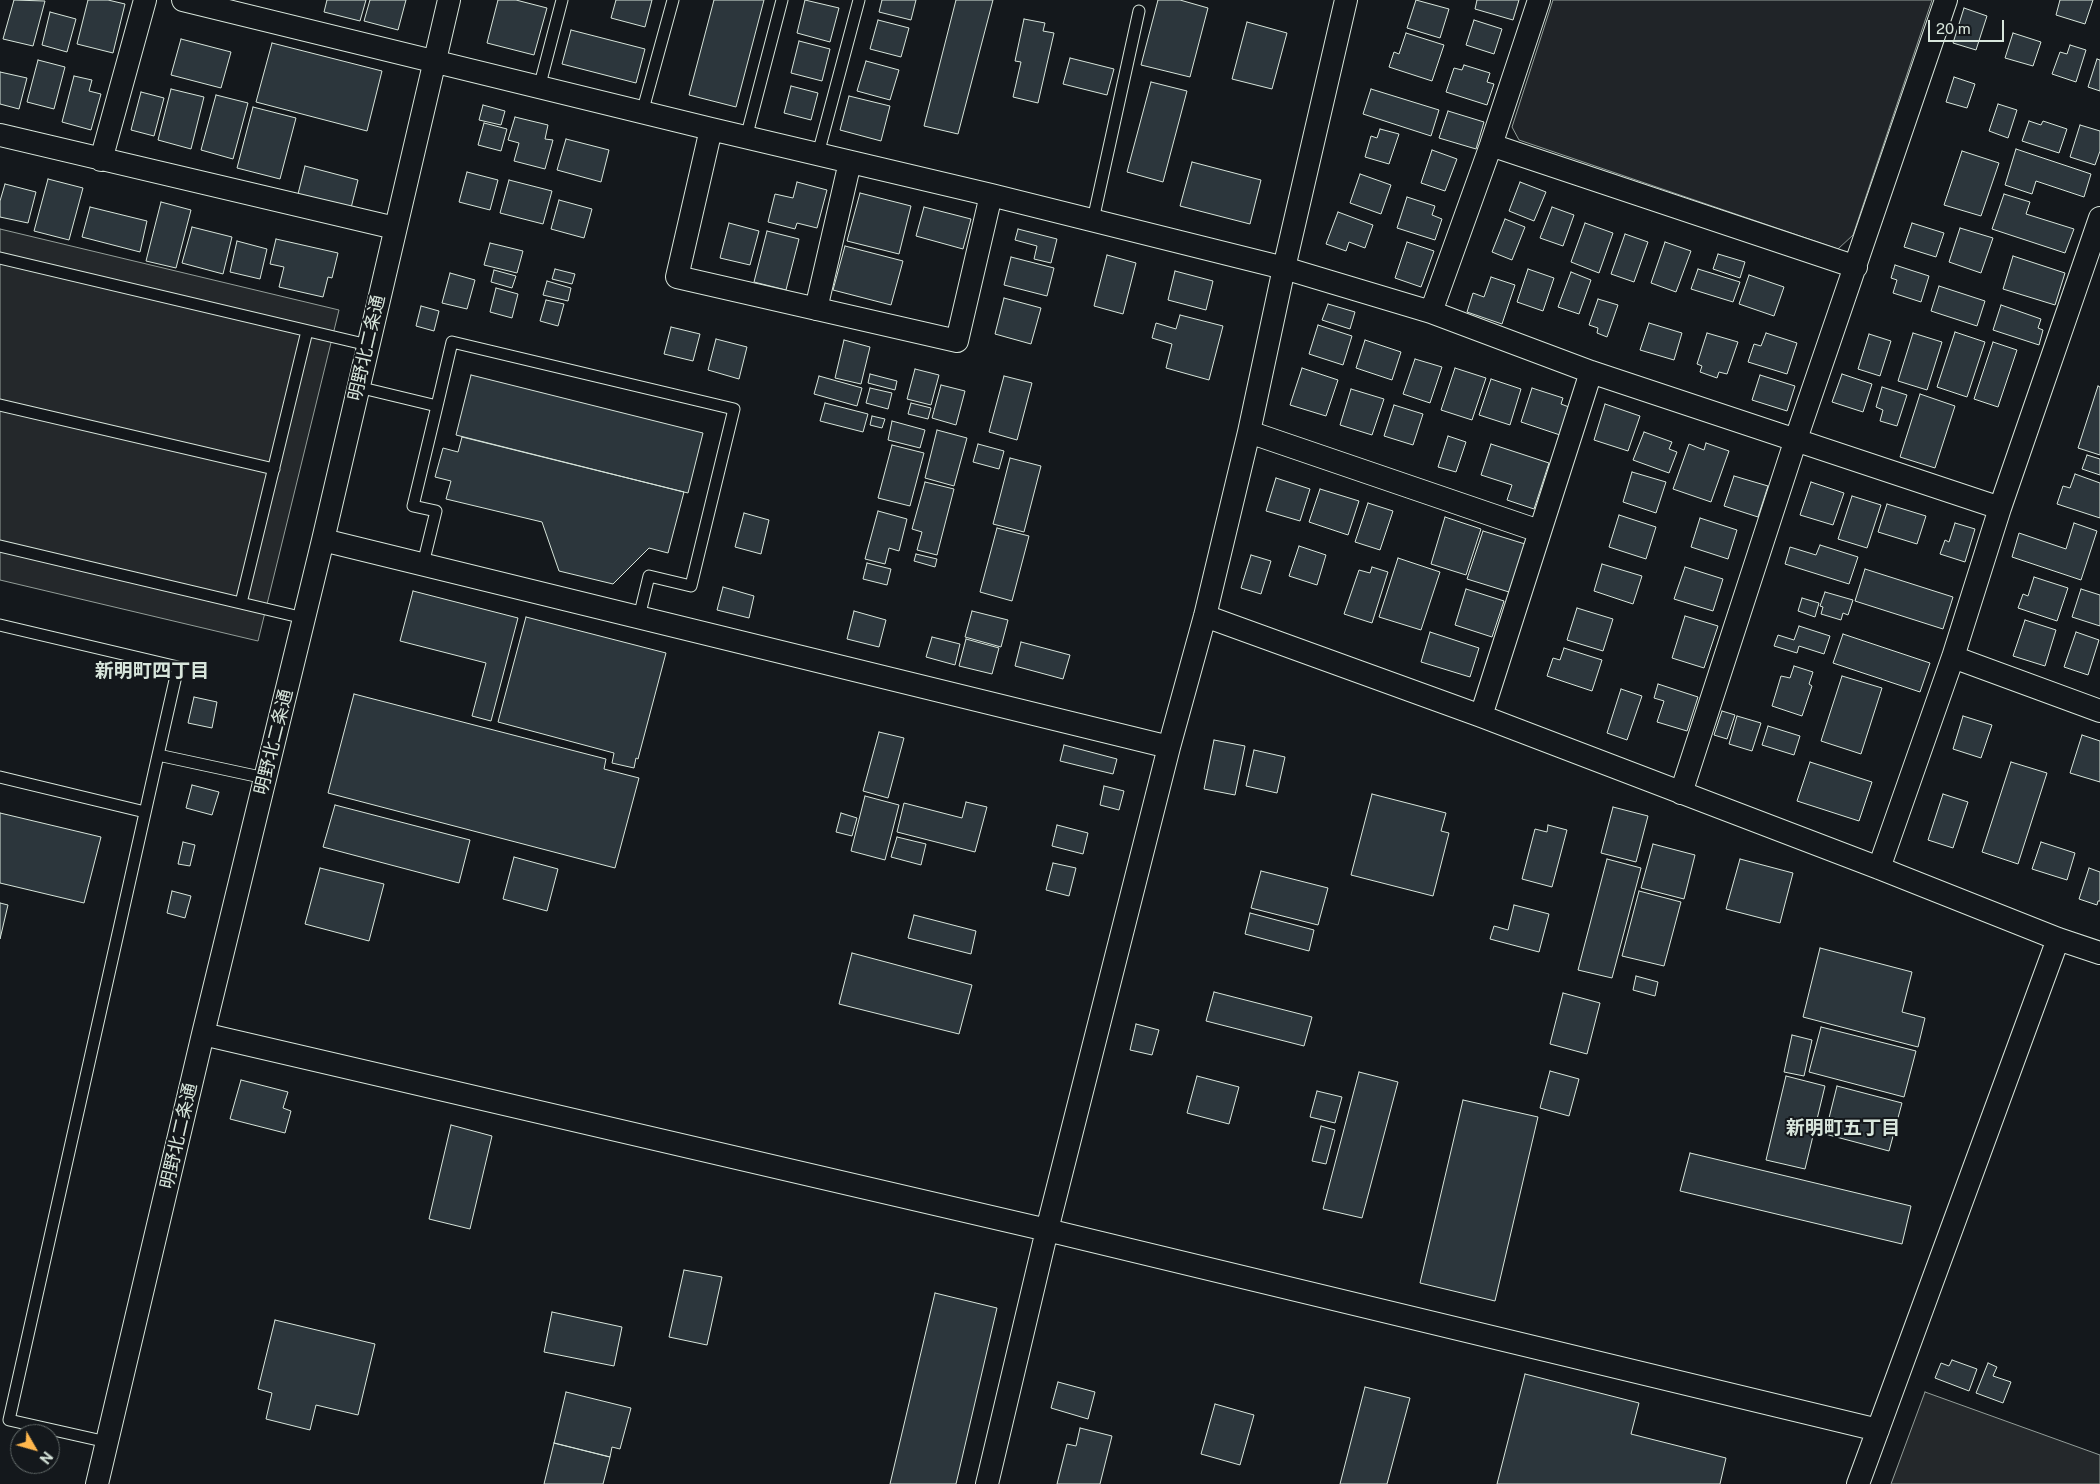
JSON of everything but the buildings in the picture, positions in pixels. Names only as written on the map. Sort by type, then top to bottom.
[{"type":"street","points":[[101,160],[145,0]]},
{"type":"street","points":[[183,0],[642,113],[991,195],[1284,268],[1431,312],[1591,372],[2000,508]]},
{"type":"street","name":"明野北二条通","points":[[97,1484],[203,1034],[324,540],[449,0]]},
{"type":"street","points":[[987,1484],[1047,1230],[1168,747],[1205,616],[1249,432],[1284,268],[1346,0]]},
{"type":"street","points":[[1431,312],[1491,145],[1539,0]]},
{"type":"street","points":[[1681,792],[1796,439],[1946,0]]},
{"type":"street","points":[[711,129],[677,277],[958,341],[991,195]]},
{"type":"street","points":[[0,135],[395,228]]},
{"type":"street","points":[[1491,145],[1856,267]]},
{"type":"street","points":[[816,309],[850,162]]},
{"type":"street","points":[[1879,868],[1953,658],[2000,508],[2100,218]]},
{"type":"street","points":[[1481,716],[1591,372]]},
{"type":"street","points":[[1249,432],[1539,531]]},
{"type":"street","points":[[324,540],[1168,747]]},
{"type":"street","points":[[1205,616],[1481,716],[2100,953]]},
{"type":"street","points":[[1953,658],[2100,711]]},
{"type":"street","points":[[1858,1484],[2058,938]]},
{"type":"street","points":[[203,1034],[1047,1230],[1878,1430]]},
{"type":"lane","points":[[539,88],[562,0]]},
{"type":"lane","points":[[642,113],[673,0]]},
{"type":"lane","points":[[746,138],[782,0]]},
{"type":"lane","points":[[818,154],[859,0]]},
{"type":"lane","points":[[1093,220],[1139,11]]},
{"type":"lane","points":[[0,258],[368,345]]},
{"type":"lane","points":[[241,603],[307,331]]},
{"type":"lane","points":[[423,564],[436,511],[413,506],[452,342],[734,409],[691,586],[649,576],[639,617]]},
{"type":"lane","points":[[358,387],[437,406]]},
{"type":"lane","points":[[0,405],[274,469]]},
{"type":"lane","points":[[0,546],[304,618]]},
{"type":"lane","points":[[0,625],[178,667],[9,1420],[107,1442]]},
{"type":"lane","points":[[158,754],[265,778]]},
{"type":"lane","points":[[0,778],[145,812]]},
{"type":"shaded area","points":[[1553,0],[1932,0],[1853,235],[1838,249],[1519,140],[1512,127]]},
{"type":"shaded area","points":[[0,229],[339,310],[258,641],[0,580]]},
{"type":"shaded area","points":[[1925,1392],[2100,1455],[2100,1484],[1891,1484]]},
{"type":"district","name":"新明町四丁目","points":[[152,671]]},
{"type":"district","name":"新明町五丁目","points":[[1843,1128]]}]
